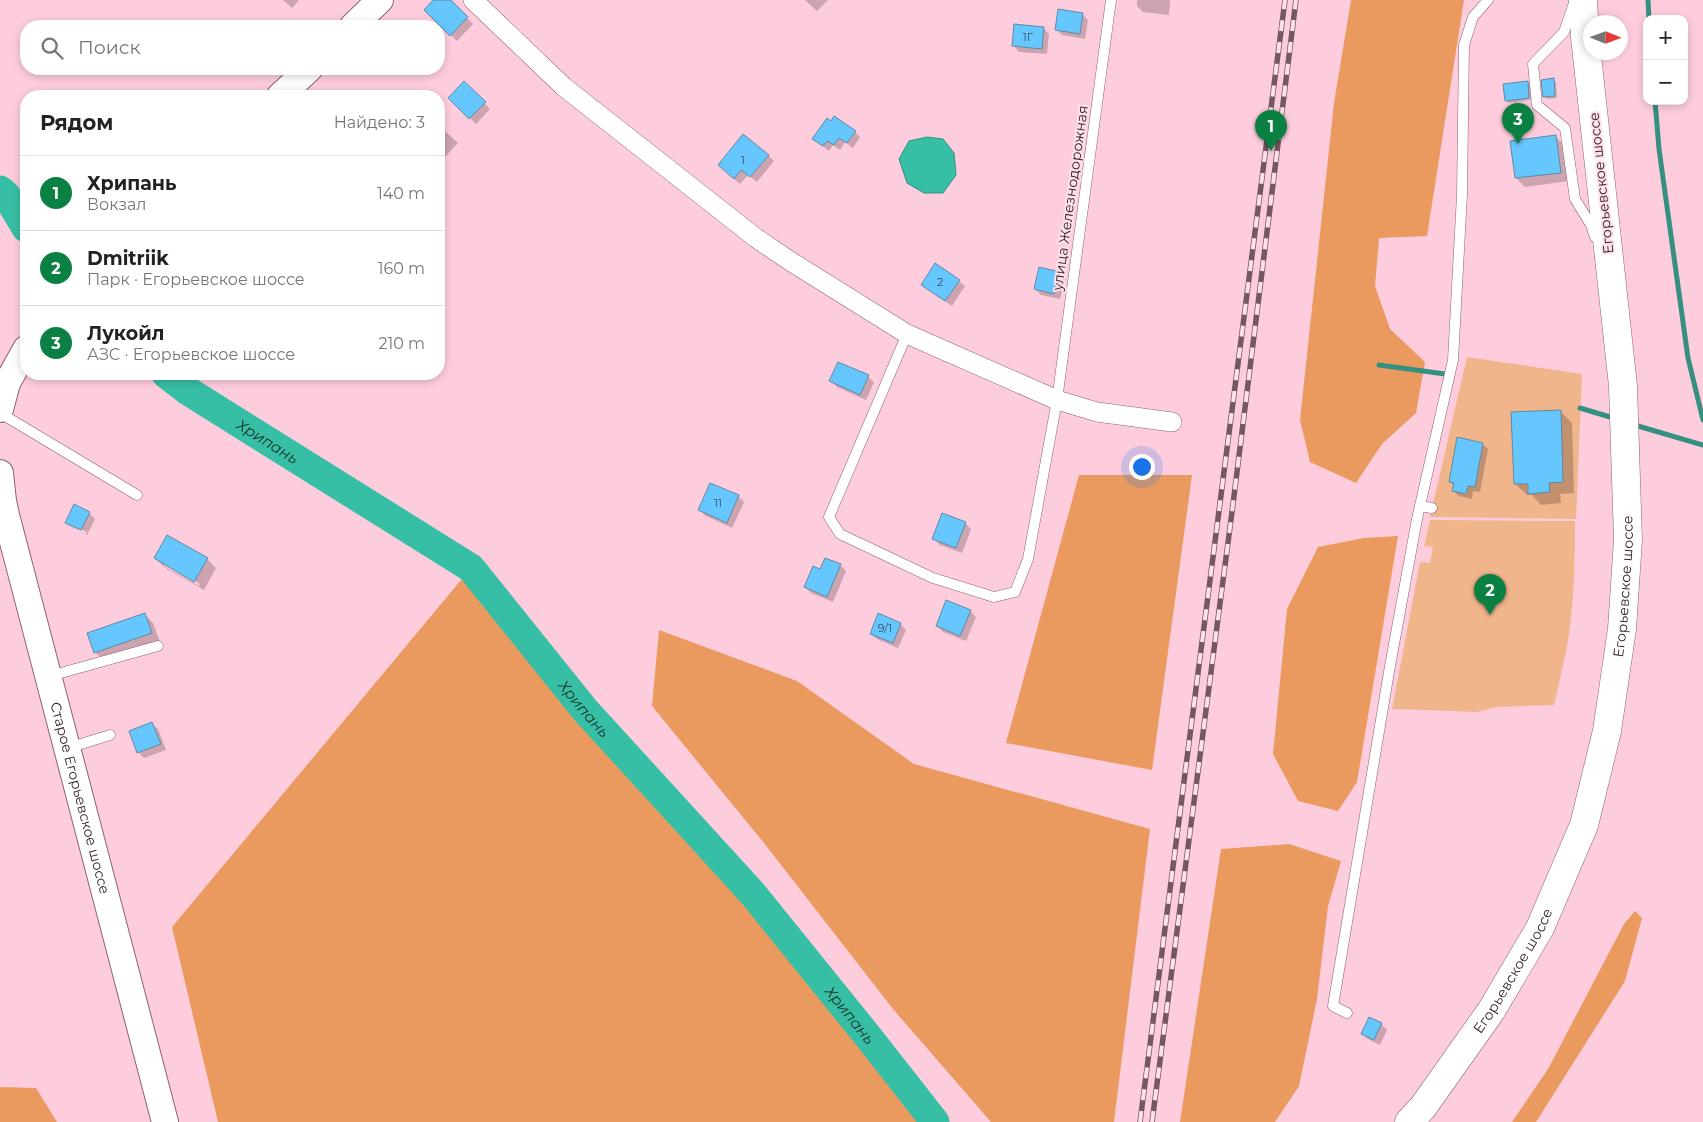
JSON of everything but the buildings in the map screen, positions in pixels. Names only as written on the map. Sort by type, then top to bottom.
[{"type":"main road","points":[[359,20],[380,0]]},
{"type":"main road","name":"Егорьевское шоссе","points":[[1409,1122],[1423,1107],[1491,1011],[1540,928],[1584,825],[1607,731],[1622,628],[1628,540],[1623,386],[1585,37],[1583,0]]},
{"type":"main road","points":[[286,90],[303,75]]},
{"type":"main road","points":[[0,409],[8,384],[20,361]]},
{"type":"main road","name":"Старое Егорьевское шоссе","points":[[0,473],[3,501],[165,1122]]},
{"type":"street","points":[[473,0],[564,87],[756,238],[790,262],[907,334],[1057,400],[1097,412],[1172,422]]},
{"type":"lane","name":"улица Железнодорожная","points":[[907,334],[829,517],[840,534],[933,578],[994,597],[1015,592],[1028,559],[1057,400],[1111,0]]},
{"type":"lane","points":[[1347,1013],[1333,1006],[1390,666],[1420,506],[1453,360],[1462,195],[1464,45],[1473,17],[1488,0]]},
{"type":"lane","points":[[1575,0],[1564,32],[1533,64],[1537,105],[1565,128],[1575,199],[1591,225],[1614,295]]},
{"type":"lane","points":[[0,414],[137,495]]},
{"type":"lane","points":[[1420,506],[1432,508]]},
{"type":"lane","points":[[49,676],[158,646]]},
{"type":"lane","points":[[67,748],[110,734]]},
{"type":"shaded area","points":[[1351,0],[1464,0],[1427,236],[1379,238],[1375,286],[1390,329],[1425,362],[1416,413],[1382,444],[1356,483],[1310,462],[1300,420],[1334,103]]},
{"type":"shaded area","points":[[927,137],[943,139],[954,153],[956,175],[943,193],[924,193],[907,183],[899,159],[909,141]]},
{"type":"shaded area","points":[[1467,357],[1582,374],[1576,519],[1430,517]]},
{"type":"shaded area","points":[[1079,475],[1192,475],[1152,770],[1006,743]]},
{"type":"shaded area","points":[[1430,520],[1575,521],[1571,620],[1554,705],[1497,707],[1477,712],[1392,709],[1420,562],[1430,563],[1433,547],[1424,546]]},
{"type":"shaded area","points":[[1398,536],[1357,782],[1338,811],[1298,801],[1273,754],[1287,609],[1318,547],[1364,538]]},
{"type":"shaded area","points":[[471,568],[585,710],[753,894],[935,1122],[218,1122],[172,927]]},
{"type":"shaded area","points":[[659,630],[797,681],[914,764],[1150,829],[1114,1122],[991,1122],[893,1009],[764,843],[652,706]]},
{"type":"shaded area","points":[[1289,844],[1341,861],[1328,906],[1317,999],[1299,1086],[1275,1122],[1180,1122],[1221,849]]},
{"type":"shaded area","points":[[1635,911],[1642,918],[1625,981],[1536,1122],[1512,1122],[1548,1069],[1624,924]]},
{"type":"shaded area","points":[[0,1087],[36,1088],[57,1122],[0,1122]]},
{"type":"waterway","points":[[1648,0],[1649,15]]},
{"type":"waterway","points":[[1655,105],[1659,149],[1688,358],[1703,420]]},
{"type":"waterway","name":"Хрипань","points":[[0,190],[6,195],[20,218]]},
{"type":"waterway","points":[[1379,365],[1445,374]]},
{"type":"waterway","name":"Хрипань","points":[[174,380],[188,391],[471,568],[585,710],[753,894],[935,1122]]},
{"type":"waterway","points":[[1580,408],[1610,417]]},
{"type":"waterway","points":[[1638,426],[1703,445]]},
{"type":"railway","points":[[1140,1122],[1285,0]]},
{"type":"railway","points":[[1152,1122],[1232,512],[1296,0]]},
{"type":"place","name":"Лукойл","points":[[1518,144]]},
{"type":"place","name":"Хрипань","points":[[1271,151]]},
{"type":"place","name":"Dmitriik","points":[[1490,615]]}]
